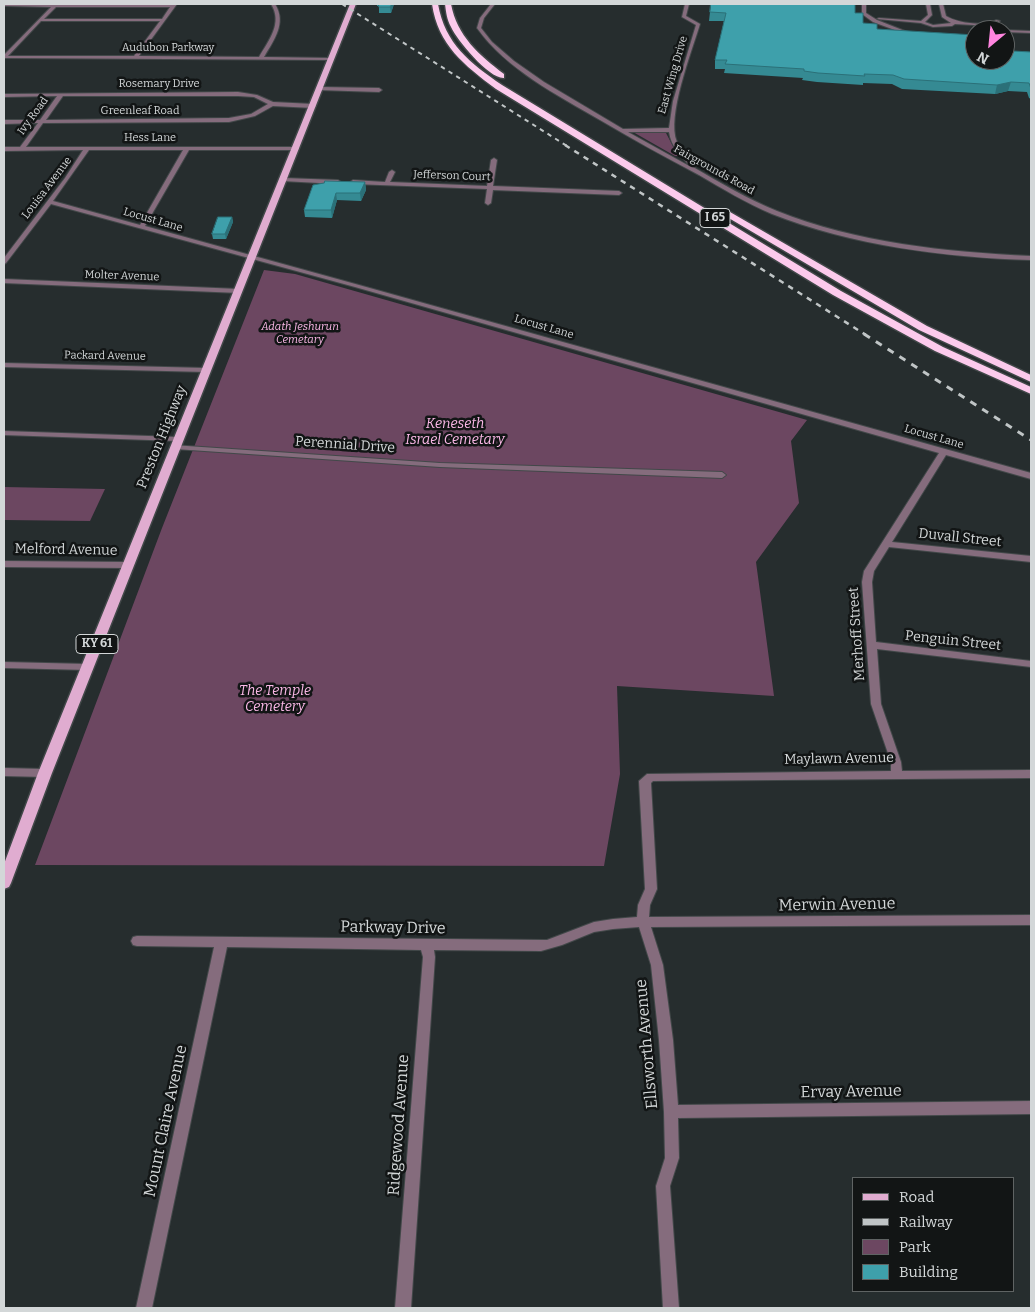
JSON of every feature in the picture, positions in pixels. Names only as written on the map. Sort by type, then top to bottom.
[{"type":"highway","name":"I 65","points":[[435,4],[438,21],[451,45],[474,68],[499,86],[877,316],[938,349],[1031,391]]},
{"type":"highway","points":[[448,4],[451,18],[460,38],[491,69],[641,162]]},
{"type":"highway","name":"I 65","points":[[723,211],[922,328],[1031,379]]},
{"type":"main road","name":"Preston Highway","points":[[4,883],[45,773],[297,148],[353,4]]},
{"type":"street","points":[[4,57],[56,4]]},
{"type":"street","points":[[260,58],[280,19],[279,10],[274,4]]},
{"type":"street","name":"East Wing Drive","points":[[687,4],[684,17],[698,24],[675,102],[670,121],[670,130],[672,139],[682,154],[707,177]]},
{"type":"street","points":[[864,4],[864,14],[870,18],[920,37]]},
{"type":"street","points":[[922,22],[930,15],[928,4]]},
{"type":"street","points":[[941,4],[944,17],[954,23]]},
{"type":"street","points":[[4,5],[174,5]]},
{"type":"street","points":[[136,58],[174,5]]},
{"type":"street","name":"Fairgrounds Road","points":[[492,5],[482,18],[480,28],[491,43],[507,58],[536,78],[622,130],[707,177],[733,194],[777,213],[844,234],[941,251],[1031,258]]},
{"type":"street","points":[[870,18],[922,22],[938,26],[954,23],[965,24]]},
{"type":"street","points":[[41,20],[163,20]]},
{"type":"street","points":[[1015,31],[1031,32]]},
{"type":"street","name":"Audubon Parkway","points":[[4,57],[332,59]]},
{"type":"street","points":[[320,89],[379,90]]},
{"type":"street","name":"Rosemary Drive","points":[[4,95],[238,94],[255,96],[272,104],[313,106]]},
{"type":"street","name":"Ivy Road","points":[[22,149],[61,95]]},
{"type":"street","name":"Greenleaf Road","points":[[4,122],[229,120],[253,115],[272,104]]},
{"type":"street","points":[[622,130],[670,130]]},
{"type":"street","points":[[141,228],[187,148]]},
{"type":"street","name":"Hess Lane","points":[[4,149],[297,148]]},
{"type":"street","name":"Louisa Avenue","points":[[4,262],[50,202],[87,149]]},
{"type":"street","points":[[488,203],[494,160]]},
{"type":"street","points":[[387,183],[392,172]]},
{"type":"street","name":"Jefferson Court","points":[[284,180],[619,193]]},
{"type":"street","name":"Locust Lane","points":[[50,202],[1031,476]]},
{"type":"street","name":"Molter Avenue","points":[[4,281],[239,291]]},
{"type":"street","name":"Packard Avenue","points":[[4,365],[206,370]]},
{"type":"street","name":"Perennial Drive","points":[[4,433],[177,443],[440,465],[722,475]]},
{"type":"street","name":"Merhoff Street","points":[[898,773],[876,704],[867,582],[869,571],[944,452]]},
{"type":"street","name":"Duvall Street","points":[[886,544],[1031,559]]},
{"type":"street","name":"Melford Avenue","points":[[4,564],[128,564]]},
{"type":"street","name":"Penguin Street","points":[[872,645],[1031,664]]},
{"type":"street","points":[[4,665],[88,667]]},
{"type":"street","points":[[4,772],[45,773]]},
{"type":"street","name":"Maylawn Avenue","points":[[648,779],[651,777],[898,773],[1031,774]]},
{"type":"street","name":"Ellsworth Avenue","points":[[648,779],[644,785],[651,889],[644,905],[644,921],[657,965],[666,1040],[672,1158],[663,1186],[672,1308]]},
{"type":"street","name":"Merwin Avenue","points":[[644,921],[662,923],[1031,920]]},
{"type":"street","name":"Parkway Drive","points":[[137,941],[541,946],[560,942],[597,927],[631,921],[644,921]]},
{"type":"street","name":"Mount Claire Avenue","points":[[144,1308],[222,941]]},
{"type":"street","name":"Ridgewood Avenue","points":[[403,1308],[429,958],[426,944]]},
{"type":"street","name":"Ervay Avenue","points":[[671,1112],[1031,1108]]},
{"type":"green space","points":[[633,132],[666,133],[678,156],[675,156]]},
{"type":"green space","name":"The Temple Cemetery","points":[[264,270],[295,274],[807,420],[791,441],[799,503],[756,562],[774,696],[617,686],[620,774],[604,866],[35,865],[162,528]]},
{"type":"green space","points":[[4,487],[105,489],[90,521],[4,520]]},
{"type":"building","points":[[379,4],[392,4],[390,7],[379,7]]},
{"type":"building","points":[[711,4],[855,4],[855,13],[863,13],[863,23],[877,24],[877,29],[965,34],[965,70],[1015,70],[1015,51],[1031,52],[1031,89],[1029,83],[1011,82],[997,85],[904,79],[893,75],[864,74],[865,76],[818,73],[804,71],[804,69],[725,64],[727,60],[715,60],[726,13],[710,12]]},
{"type":"building","points":[[325,181],[365,182],[360,193],[336,193],[331,210],[304,210],[313,185],[324,183]]},
{"type":"building","points":[[218,217],[232,217],[225,234],[212,234]]},
{"type":"railway","points":[[342,4],[567,146]]},
{"type":"railway","points":[[565,145],[866,335]]},
{"type":"railway","points":[[864,334],[1031,440]]},
{"type":"park label","name":"Adath Jeshurun Cemetary","points":[[300,333]]},
{"type":"park label","name":"Keneseth Israel Cemetary","points":[[455,432]]}]
